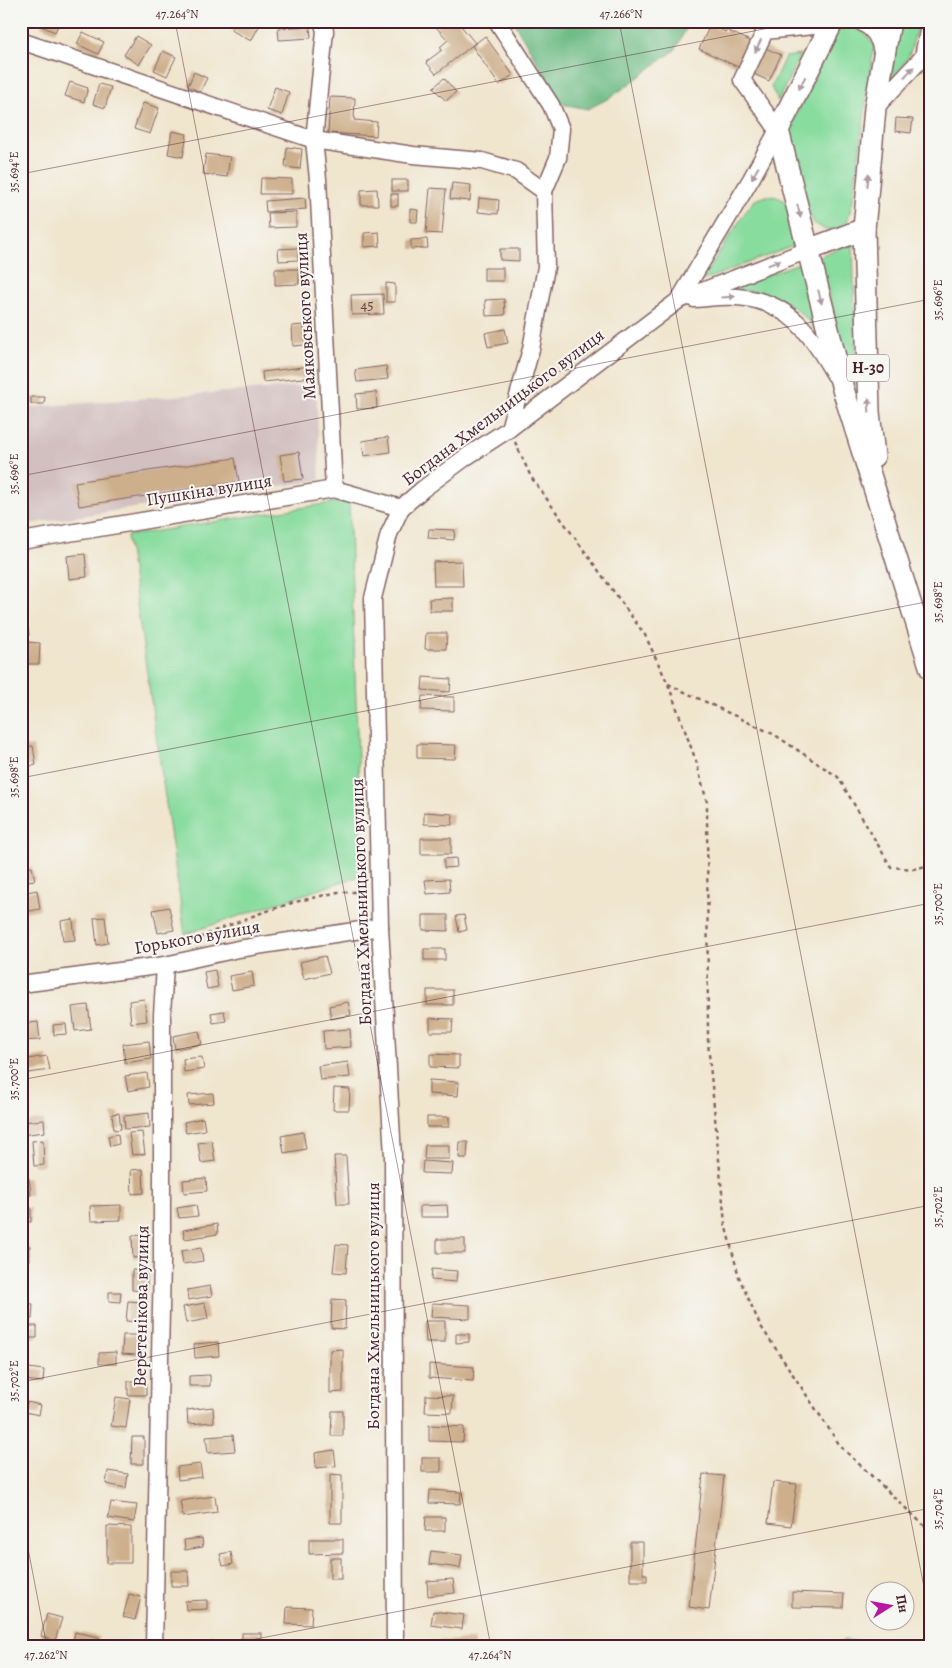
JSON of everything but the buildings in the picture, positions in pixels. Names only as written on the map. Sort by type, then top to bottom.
[{"type":"main road","points":[[864,21],[877,31],[882,40],[884,50]]},
{"type":"main road","name":"Н-30","points":[[880,506],[869,412],[864,229],[875,108],[890,21]]},
{"type":"main road","points":[[778,130],[834,22]]},
{"type":"main road","name":"Н-30","points":[[778,130],[843,389],[931,669]]},
{"type":"main road","points":[[808,250],[864,229]]},
{"type":"street","name":"Маяковського вулиця","points":[[322,21],[325,31],[314,140],[318,179],[334,489]]},
{"type":"street","points":[[497,21],[551,105],[561,129],[558,158],[544,191],[546,267],[531,349],[509,429]]},
{"type":"street","points":[[875,108],[923,57],[930,21]]},
{"type":"street","points":[[679,300],[778,130],[742,80],[765,31],[834,22]]},
{"type":"street","points":[[21,41],[314,140],[413,155],[482,161],[516,171],[544,191]]},
{"type":"street","points":[[679,300],[808,250]]},
{"type":"street","points":[[679,300],[736,297],[758,300],[777,308],[798,322],[816,342],[843,389]]},
{"type":"street","name":"Богдана Хмельницького вулиця","points":[[395,1647],[393,1156],[380,927],[373,598],[389,534],[401,508],[423,489],[466,457],[509,429],[679,300]]},
{"type":"street","name":"Пушкіна вулиця","points":[[21,541],[334,489],[401,508]]},
{"type":"street","name":"Горького вулиця","points":[[21,984],[165,965],[238,949],[380,927]]},
{"type":"street","name":"Веретенікова вулиця","points":[[154,1647],[162,1262],[162,1015],[165,965]]},
{"type":"path","points":[[509,429],[531,477],[645,635],[668,684],[696,761],[707,802],[708,1043],[725,1224],[739,1277],[760,1325],[841,1447],[931,1532]]},
{"type":"path","points":[[668,684],[775,735],[838,777],[891,867],[913,869],[931,865]]},
{"type":"path","points":[[165,965],[186,945],[212,932],[258,914],[295,902],[338,892],[379,892]]},
{"type":"shaded area","points":[[316,385],[320,480],[21,525],[21,408]]},
{"type":"green space","points":[[513,21],[690,21],[675,50],[613,96],[588,109],[562,104]]},
{"type":"green space","points":[[900,21],[919,21],[909,56],[890,83]]},
{"type":"green space","points":[[852,26],[860,27],[874,45],[852,205],[847,222],[836,229],[825,230],[814,223],[807,207],[789,130],[836,33]]},
{"type":"green space","points":[[800,55],[778,101],[771,87],[785,57]]},
{"type":"green space","points":[[767,196],[778,197],[789,204],[801,243],[701,281],[746,211],[755,200]]},
{"type":"green space","points":[[853,243],[857,410],[819,256]]},
{"type":"green space","points":[[805,261],[820,335],[800,312],[778,298],[752,291],[722,291]]},
{"type":"green space","points":[[349,500],[362,875],[185,934],[127,536]]},
{"type":"green space","points":[[843,1640],[918,1647],[842,1647]]}]
